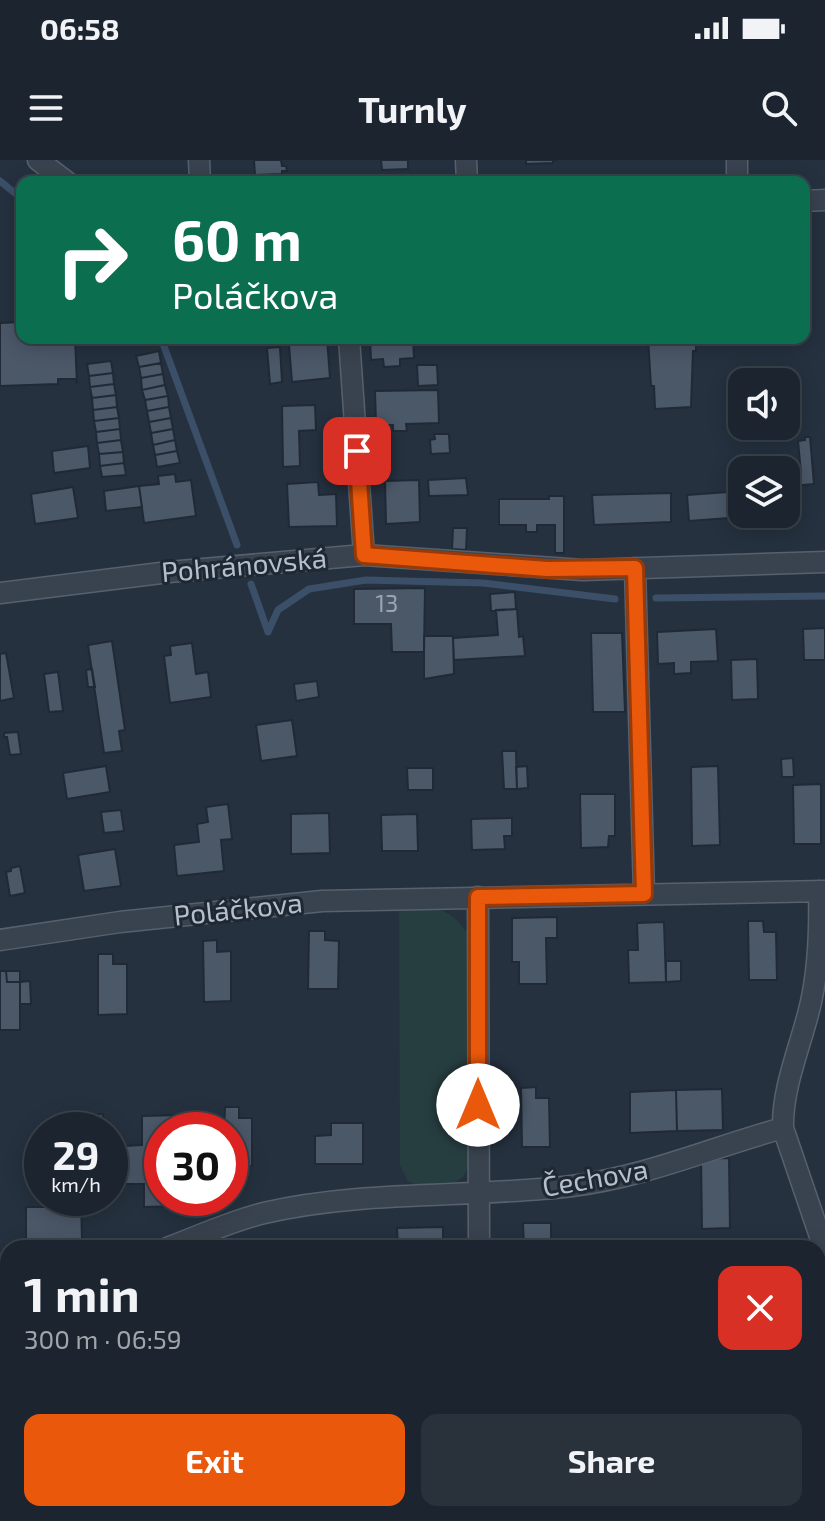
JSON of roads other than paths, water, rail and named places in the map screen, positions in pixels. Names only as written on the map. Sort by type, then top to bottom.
[{"type":"street","points":[[38,160],[59,176]]},
{"type":"street","points":[[349,344],[364,555]]},
{"type":"street","name":"Pohránovská","points":[[0,593],[169,572],[364,555],[547,569],[825,562]]},
{"type":"street","points":[[635,568],[644,894]]},
{"type":"street","points":[[821,1240],[783,1128],[784,1107],[816,972],[822,891]]},
{"type":"street","name":"Poláčkova","points":[[0,940],[120,922],[322,901],[822,891]]},
{"type":"street","points":[[478,897],[479,1240]]},
{"type":"street","name":"Čechova","points":[[189,1240],[248,1218],[287,1209],[369,1199],[478,1195],[603,1181],[783,1128]]},
{"type":"waterway","points":[[0,181],[16,194]]},
{"type":"waterway","points":[[163,344],[237,545]]},
{"type":"waterway","points":[[251,584],[268,632],[278,610],[309,589],[366,580],[483,583],[615,599]]},
{"type":"waterway","points":[[656,598],[825,596]]}]
